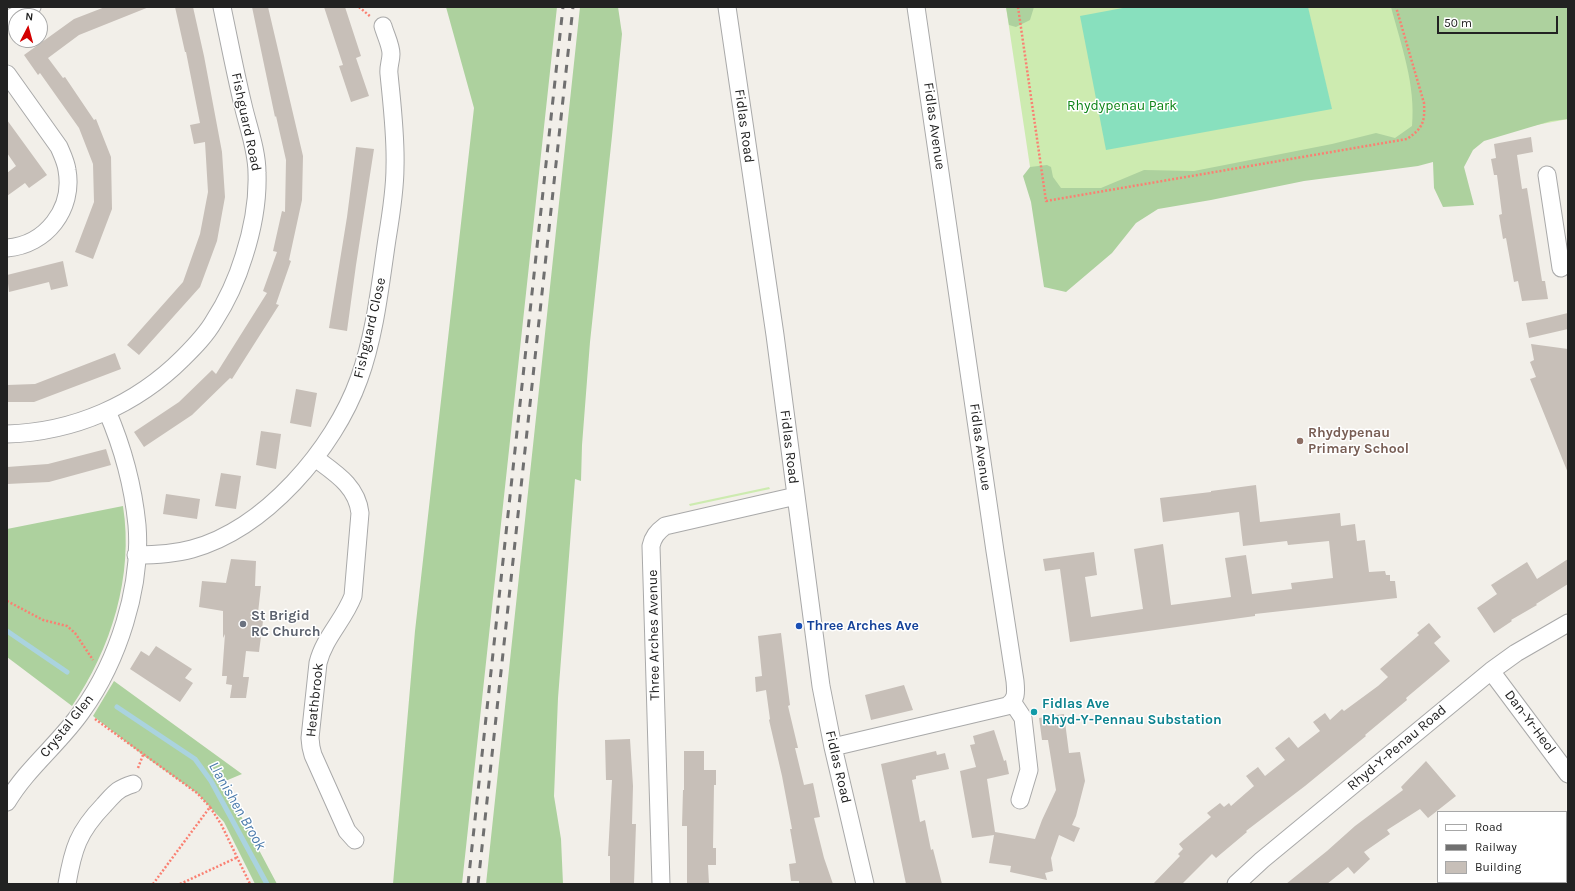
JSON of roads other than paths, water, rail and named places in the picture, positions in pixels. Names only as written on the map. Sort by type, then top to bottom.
[{"type":"street","name":"Fishguard Road","points":[[7,434],[56,428],[77,423],[128,401],[163,376],[204,336],[214,322],[232,289],[249,241],[257,202],[257,167],[222,7]]},
{"type":"street","name":"Fidlas Road","points":[[727,7],[775,335],[816,656],[833,747],[865,884]]},
{"type":"street","name":"Fidlas Avenue","points":[[916,7],[975,417],[1015,681],[1016,697],[1013,703]]},
{"type":"street","name":"Fishguard Close","points":[[136,555],[157,555],[193,549],[226,535],[255,517],[268,507],[315,458],[338,424],[353,394],[369,344],[395,185],[394,123],[389,71],[392,53],[383,26]]},
{"type":"street","points":[[7,74],[59,147],[65,159],[68,183],[67,196],[63,208],[51,228],[41,237],[28,243],[7,248]]},
{"type":"street","points":[[1547,175],[1562,239],[1561,268]]},
{"type":"street","name":"Crystal Glen","points":[[7,802],[19,784],[75,721],[99,685],[122,632],[132,591],[137,527],[128,473],[122,448],[107,411]]},
{"type":"street","name":"Heathbrook","points":[[315,458],[348,484],[359,504],[360,513],[353,596],[350,604],[323,646],[320,655],[310,738],[313,755],[347,831],[355,840]]},
{"type":"street","name":"Three Arches Avenue","points":[[661,884],[651,546],[653,540],[659,530],[665,526],[796,496]]},
{"type":"street","name":"Rhyd-Y-Penau Road","points":[[1236,884],[1262,860],[1491,670],[1516,653],[1568,623]]},
{"type":"street","name":"Dan-Yr-Heol","points":[[1491,670],[1568,774]]},
{"type":"street","points":[[833,747],[998,709],[1013,703],[1023,718],[1029,770],[1020,800]]},
{"type":"street","points":[[66,884],[75,848],[80,834],[87,823],[120,788],[133,784]]},
{"type":"waterway","name":"Llanishen Brook","points":[[7,631],[67,672]]},
{"type":"waterway","name":"Llanishen Brook","points":[[117,707],[195,759],[211,781],[267,884]]},
{"type":"railway","points":[[468,884],[563,7]]},
{"type":"railway","points":[[478,884],[573,7]]},
{"type":"place","name":"Rhydypenau Primary School","points":[[1300,441]]},
{"type":"place","name":"St Brigid RC Church","points":[[243,624]]},
{"type":"place","name":"Three Arches Ave","points":[[799,626]]},
{"type":"place","name":"Fidlas Ave Rhyd-Y-Pennau Substation","points":[[1034,712]]},
{"type":"park label","name":"Rhydypenau Park","points":[[1122,106]]}]
